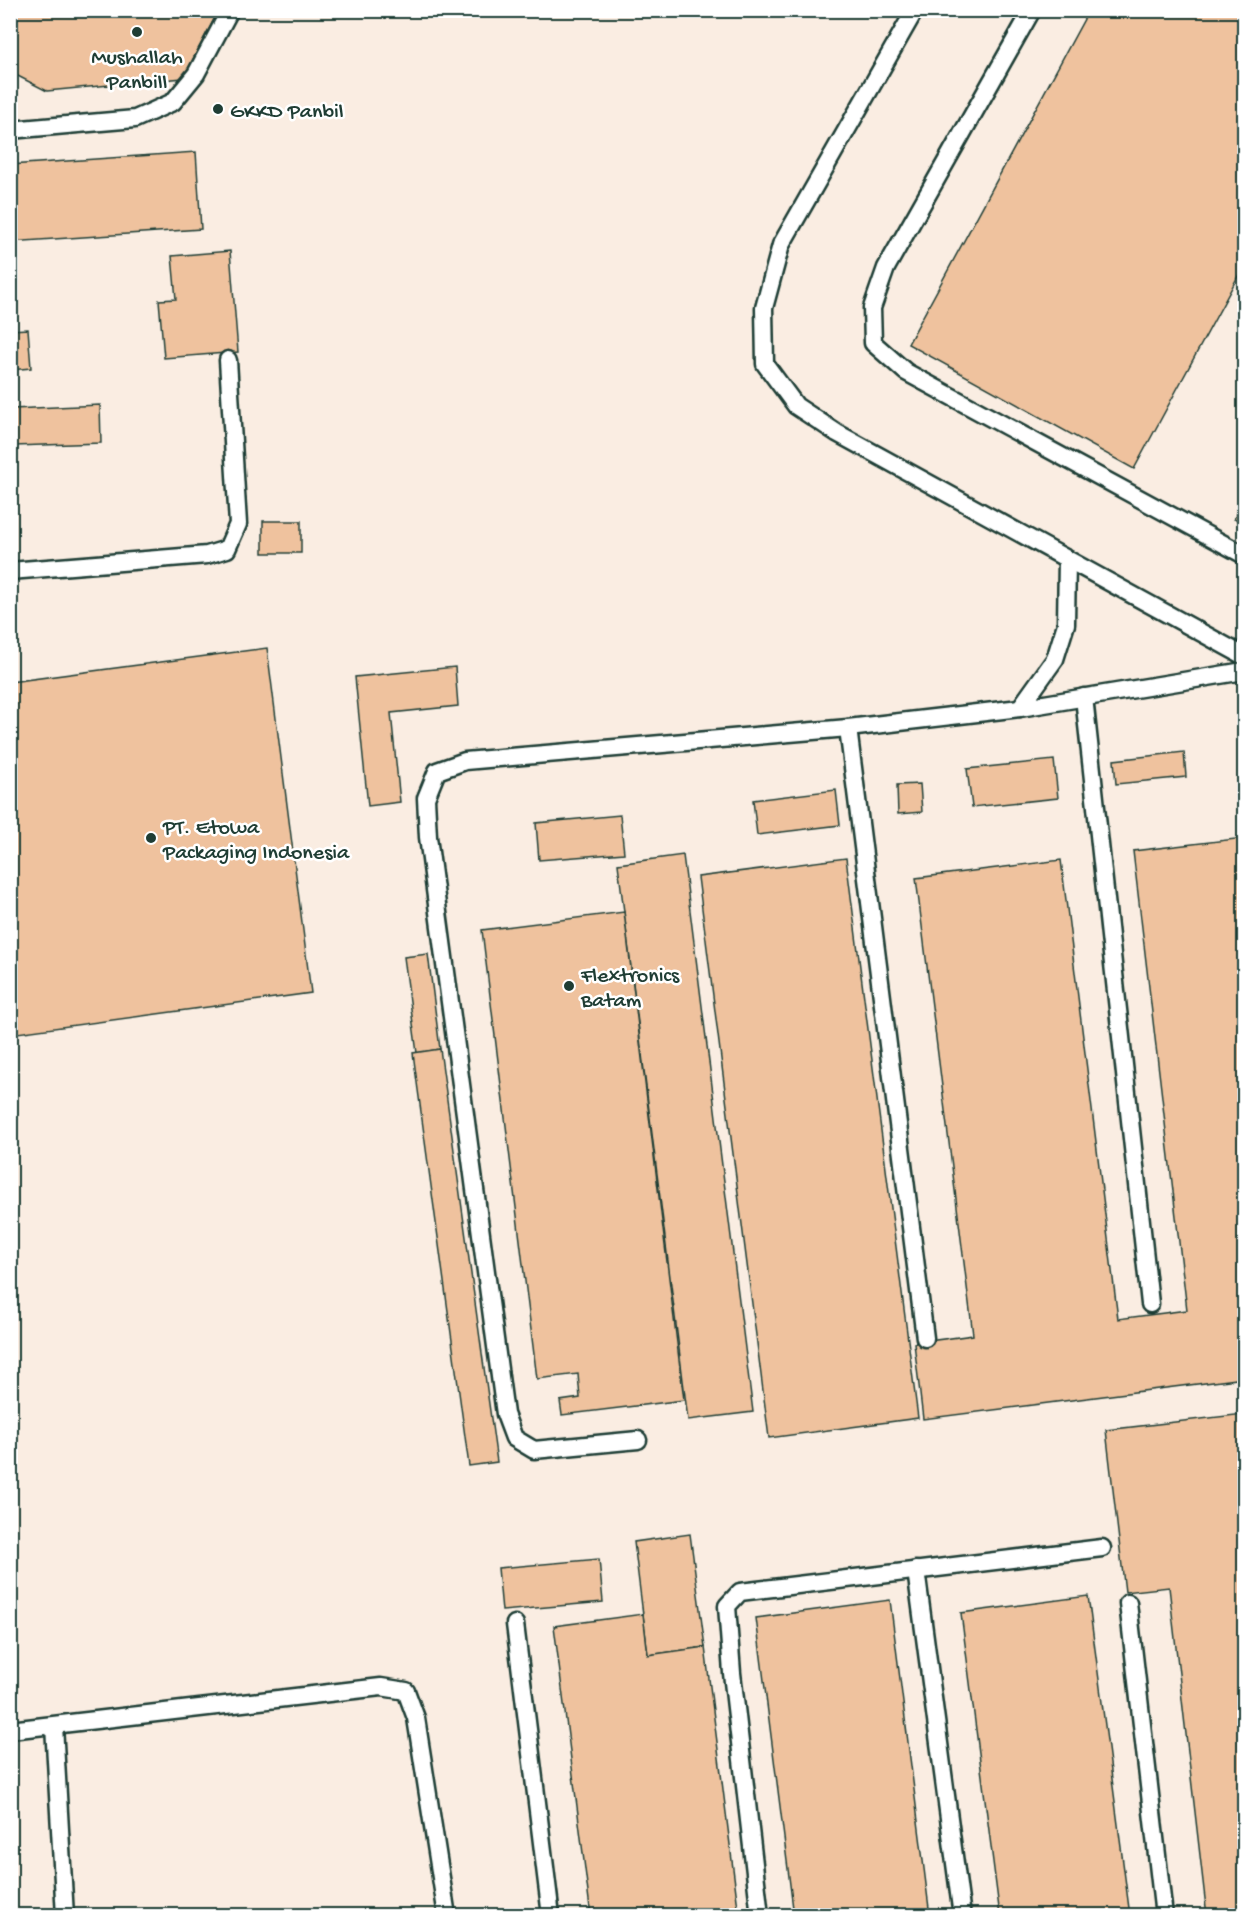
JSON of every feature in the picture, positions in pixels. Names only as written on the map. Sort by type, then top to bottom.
[{"type":"lane","points":[[10,130],[135,119],[173,102],[196,74],[230,10]]},
{"type":"lane","points":[[915,10],[781,245],[764,308],[765,364],[796,406],[837,434],[1245,656]]},
{"type":"lane","points":[[1032,10],[886,268],[872,308],[873,343],[906,372],[1245,555]]},
{"type":"lane","points":[[10,571],[207,555],[227,549],[238,524],[228,360]]},
{"type":"lane","points":[[1020,708],[1055,659],[1066,624],[1067,559]]},
{"type":"lane","points":[[639,1440],[534,1450],[514,1438],[505,1414],[428,837],[426,798],[437,771],[465,761],[848,728],[1020,708],[1245,671]]},
{"type":"lane","points":[[1084,697],[1150,1304]]},
{"type":"lane","points":[[848,728],[925,1338]]},
{"type":"lane","points":[[760,1916],[732,1673],[727,1606],[740,1592],[1102,1548]]},
{"type":"lane","points":[[916,1570],[962,1916]]},
{"type":"lane","points":[[1128,1603],[1164,1916]]},
{"type":"lane","points":[[515,1624],[550,1916]]},
{"type":"lane","points":[[10,1730],[381,1687],[406,1691],[416,1718],[447,1916]]},
{"type":"lane","points":[[54,1726],[65,1916]]},
{"type":"shaded area","points":[[11,11],[1244,11],[1244,1915],[11,1915]]},
{"type":"building","points":[[10,10],[219,10],[183,78],[47,91],[10,72]]},
{"type":"building","points":[[1089,10],[1244,10],[1244,265],[1134,469],[908,344]]},
{"type":"building","points":[[196,152],[201,229],[10,242],[10,165]]},
{"type":"building","points":[[230,251],[238,352],[164,358],[159,300],[176,299],[172,256]]},
{"type":"building","points":[[28,329],[31,368],[10,370],[10,330]]},
{"type":"building","points":[[100,405],[101,443],[14,446],[12,409]]},
{"type":"building","points":[[1244,500],[1244,524],[1234,519]]},
{"type":"building","points":[[263,521],[301,521],[301,553],[263,553]]},
{"type":"building","name":"PT. Etowa Packaging Indonesia","points":[[267,648],[311,993],[10,1034],[10,682]]},
{"type":"building","points":[[455,667],[458,706],[391,713],[400,802],[368,806],[355,677]]},
{"type":"building","points":[[1184,752],[1186,777],[1116,784],[1114,760]]},
{"type":"building","points":[[1054,760],[1058,798],[972,807],[967,769]]},
{"type":"building","points":[[920,784],[922,812],[898,814],[897,785]]},
{"type":"building","points":[[836,790],[840,825],[757,835],[753,800]]},
{"type":"building","points":[[620,815],[624,853],[539,860],[536,823]]},
{"type":"building","points":[[1244,838],[1244,1378],[923,1419],[914,1343],[973,1335],[916,878],[1061,860],[1118,1319],[1187,1310],[1133,851]]},
{"type":"building","points":[[683,855],[753,1412],[688,1420],[618,864]]},
{"type":"building","points":[[846,858],[918,1418],[769,1438],[698,877]]},
{"type":"building","points":[[624,912],[684,1400],[562,1415],[560,1401],[580,1398],[578,1374],[537,1379],[482,930]]},
{"type":"building","points":[[428,954],[440,1049],[417,1053],[404,957]]},
{"type":"building","points":[[440,1049],[497,1462],[469,1466],[413,1053]]},
{"type":"building","points":[[1244,1414],[1244,1916],[1207,1916],[1169,1587],[1125,1592],[1106,1430]]},
{"type":"building","points":[[690,1534],[705,1647],[648,1655],[634,1542]]},
{"type":"building","points":[[599,1559],[603,1602],[502,1611],[498,1568]]},
{"type":"building","points":[[1088,1596],[1130,1916],[1000,1916],[961,1613]]},
{"type":"building","points":[[890,1600],[930,1916],[794,1916],[756,1618]]},
{"type":"building","points":[[643,1614],[648,1655],[705,1647],[739,1916],[591,1916],[554,1626]]},
{"type":"place","name":"Mushallah Panbill","points":[[137,32]]},
{"type":"place","name":"GKKD Panbil","points":[[218,109]]},
{"type":"place","name":"PT. Etowa Packaging Indonesia","points":[[151,838]]},
{"type":"place","name":"Flextronics Batam","points":[[569,986]]}]
